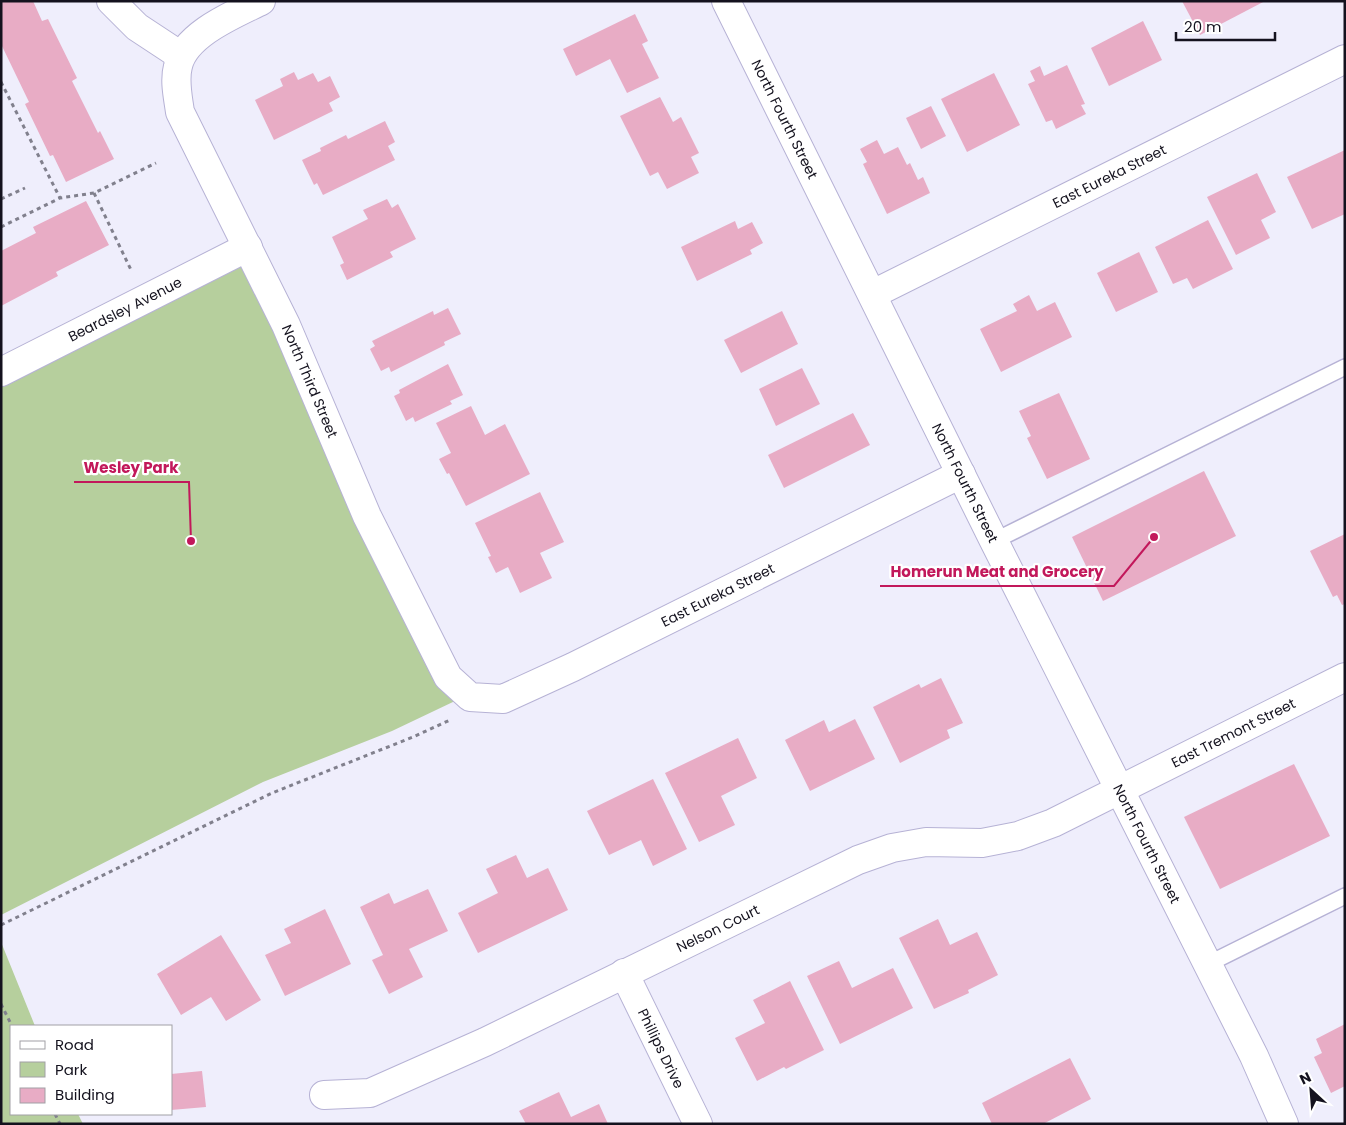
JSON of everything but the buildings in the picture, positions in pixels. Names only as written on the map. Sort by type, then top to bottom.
[{"type":"street","points":[[111,1],[137,27],[181,56],[195,40],[217,23],[261,2]]},
{"type":"street","name":"North Fourth Street","points":[[726,1],[994,541],[1254,1056],[1284,1124]]},
{"type":"street","name":"North Third Street","points":[[181,56],[177,68],[176,88],[180,112],[286,325],[366,516],[448,677],[470,697]]},
{"type":"street","name":"East Eureka Street","points":[[873,294],[1345,59]]},
{"type":"street","name":"Beardsley Avenue","points":[[1,372],[248,247]]},
{"type":"street","name":"East Eureka Street","points":[[470,697],[503,699],[961,474]]},
{"type":"street","name":"East Tremont Street","points":[[1120,789],[1345,677]]},
{"type":"street","name":"Nelson Court","points":[[324,1095],[370,1093],[485,1042],[858,860],[892,848],[926,842],[982,842],[1018,836],[1053,823],[1120,789]]},
{"type":"street","name":"Phillips Drive","points":[[624,973],[698,1124]]},
{"type":"lane","points":[[994,541],[1345,367]]},
{"type":"lane","points":[[1208,964],[1345,896]]},
{"type":"path","points":[[1,82],[60,198]]},
{"type":"path","points":[[1,227],[60,198],[94,193],[156,163]]},
{"type":"path","points":[[1,199],[25,188]]},
{"type":"path","points":[[94,193],[136,281]]},
{"type":"path","points":[[1,925],[272,793],[413,737],[452,719],[470,697]]},
{"type":"path","points":[[1,1004],[12,1025]]},
{"type":"green space","points":[[248,248],[455,701],[392,731],[263,782],[1,915],[1,382]]},
{"type":"green space","points":[[1,942],[35,1025],[10,1025],[10,1115],[78,1115],[83,1124],[1,1124]]},
{"type":"place","name":"Homerun Meat and Grocery","points":[[1154,537]]},
{"type":"place","name":"Wesley Park","points":[[191,541]]}]
